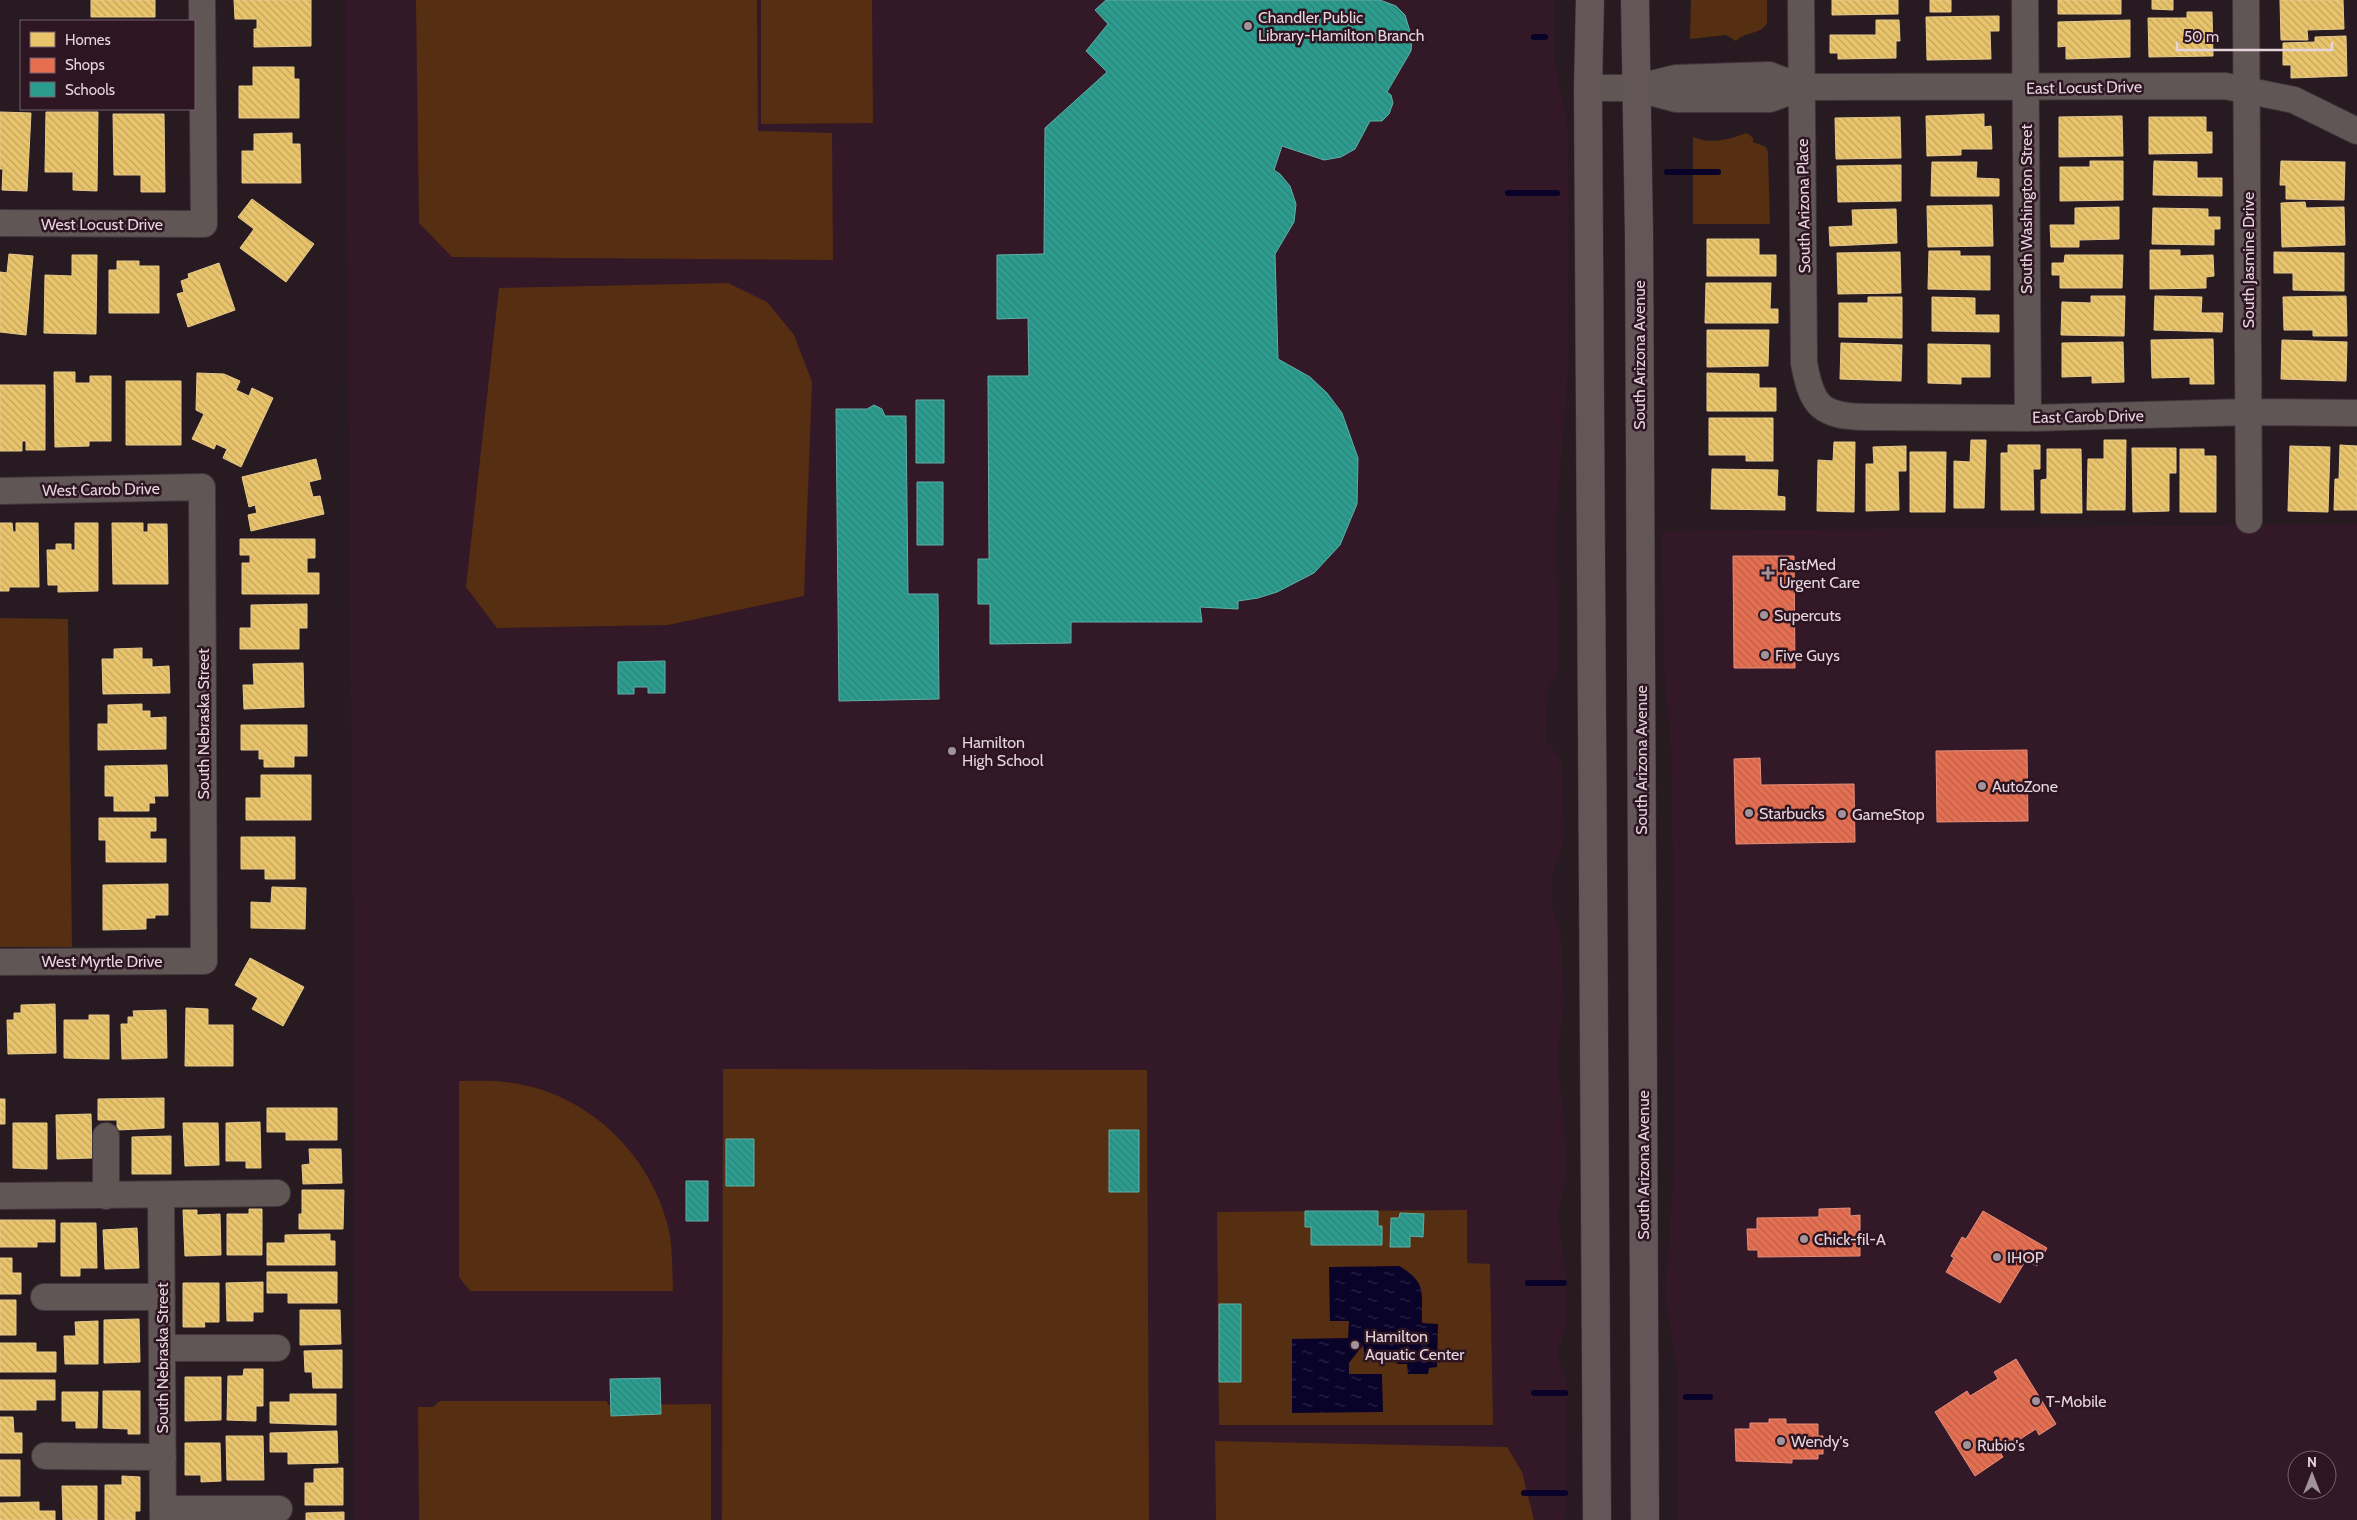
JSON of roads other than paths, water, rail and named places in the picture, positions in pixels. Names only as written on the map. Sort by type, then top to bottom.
[{"type":"main road","points":[[1590,0],[1588,88],[1597,1520]]},
{"type":"main road","name":"South Arizona Avenue","points":[[1635,0],[1639,233],[1646,1520]]},
{"type":"street","name":"West Locust Drive","points":[[0,222],[204,224],[202,0]]},
{"type":"street","name":"South Arizona Place","points":[[1801,0],[1804,363],[1808,387],[1821,408]]},
{"type":"street","name":"South Washington Street","points":[[2024,0],[2028,418]]},
{"type":"street","name":"South Jasmine Drive","points":[[2246,0],[2249,520]]},
{"type":"street","name":"East Locust Drive","points":[[1588,88],[1636,88],[1676,98],[1770,99],[1802,87],[2025,88],[2201,85],[2247,90],[2294,100],[2357,131]]},
{"type":"street","name":"East Carob Drive","points":[[1821,408],[1841,416],[2028,418],[2249,412],[2357,413]]},
{"type":"street","name":"West Carob Drive","points":[[0,490],[202,487]]},
{"type":"street","name":"South Nebraska Street","points":[[202,487],[204,961]]},
{"type":"street","name":"West Myrtle Drive","points":[[0,962],[204,961]]},
{"type":"street","points":[[106,1136],[106,1196]]},
{"type":"street","points":[[0,1196],[277,1193]]},
{"type":"street","name":"South Nebraska Street","points":[[161,1195],[163,1514]]},
{"type":"street","points":[[44,1297],[162,1297]]},
{"type":"street","points":[[162,1348],[277,1348]]},
{"type":"street","points":[[46,1456],[163,1457]]},
{"type":"street","points":[[163,1514],[279,1509]]},
{"type":"water","points":[[1399,1266],[1415,1278],[1419,1284],[1422,1296],[1422,1323],[1438,1324],[1437,1367],[1429,1368],[1428,1374],[1408,1374],[1407,1364],[1397,1364],[1396,1356],[1365,1357],[1363,1345],[1349,1363],[1349,1374],[1382,1374],[1383,1412],[1292,1413],[1292,1339],[1348,1338],[1349,1321],[1330,1321],[1329,1267]]},
{"type":"waterway","points":[[1534,37],[1545,37]]},
{"type":"waterway","points":[[1667,172],[1718,172]]},
{"type":"waterway","points":[[1508,193],[1557,193]]},
{"type":"waterway","points":[[1528,1283],[1564,1283]]},
{"type":"waterway","points":[[1534,1393],[1565,1393]]},
{"type":"waterway","points":[[1686,1397],[1710,1397]]},
{"type":"waterway","points":[[1524,1493],[1565,1493]]},
{"type":"place","name":"Chandler Public Library-Hamilton Branch","points":[[1248,26]]},
{"type":"place","name":"FastMed Urgent Care","points":[[1768,573]]},
{"type":"place","name":"Supercuts","points":[[1764,615]]},
{"type":"place","name":"Five Guys","points":[[1765,655]]},
{"type":"place","name":"Hamilton High School","points":[[952,751]]},
{"type":"place","name":"AutoZone","points":[[1982,786]]},
{"type":"place","name":"Starbucks","points":[[1749,813]]},
{"type":"place","name":"GameStop","points":[[1842,814]]},
{"type":"place","name":"Chick-fil-A","points":[[1804,1239]]},
{"type":"place","name":"IHOP","points":[[1997,1257]]},
{"type":"place","name":"Hamilton Aquatic Center","points":[[1355,1345]]},
{"type":"place","name":"T-Mobile","points":[[2036,1401]]},
{"type":"place","name":"Wendy's","points":[[1781,1441]]},
{"type":"place","name":"Rubio's","points":[[1967,1445]]}]
